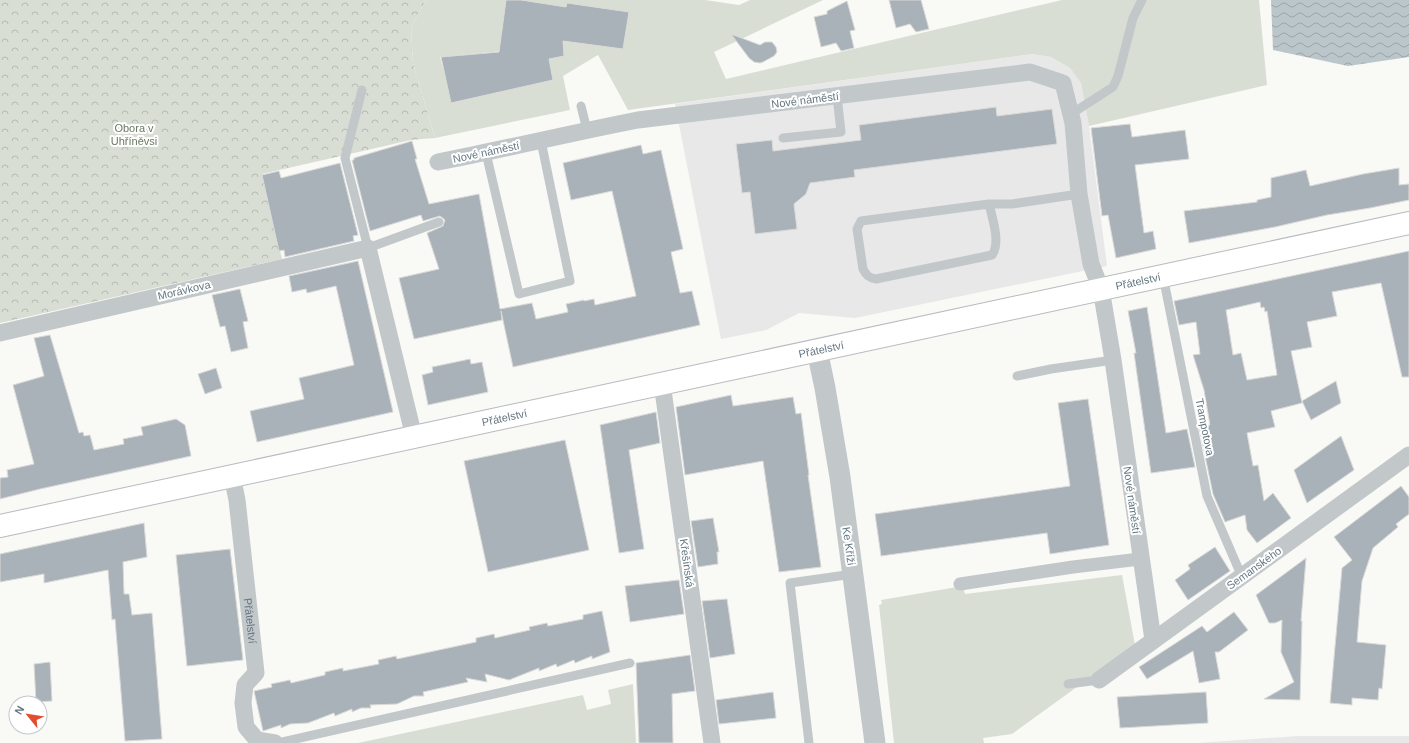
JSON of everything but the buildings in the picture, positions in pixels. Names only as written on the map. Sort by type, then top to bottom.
[{"type":"main road","name":"Přátelství","points":[[0,526],[1409,223]]},
{"type":"street","name":"Nové náměstí","points":[[438,162],[638,120],[1030,72],[1063,83],[1073,123],[1078,194],[1092,264],[1101,289],[1113,360],[1140,559],[1153,640]]},
{"type":"street","name":"Morávkova","points":[[0,333],[368,248]]},
{"type":"street","points":[[368,248],[414,436]]},
{"type":"street","name":"Ke Kříži","points":[[817,350],[826,388],[839,470],[875,743]]},
{"type":"street","name":"Křešínská","points":[[662,383],[712,743]]},
{"type":"street","name":"Semanského","points":[[1099,680],[1409,455]]},
{"type":"street","name":"Přátelství","points":[[232,476],[237,500],[256,673],[245,684],[243,702],[246,727],[257,740],[277,743]]},
{"type":"street","points":[[960,584],[1073,567],[1140,559]]},
{"type":"lane","points":[[1071,114],[1113,87],[1118,76],[1133,18],[1142,0]]},
{"type":"lane","points":[[362,90],[345,158],[368,248]]},
{"type":"lane","points":[[783,138],[841,132],[837,96]]},
{"type":"lane","points":[[581,106],[587,130]]},
{"type":"lane","points":[[486,153],[519,294],[570,281],[541,141]]},
{"type":"lane","points":[[989,204],[996,246],[992,255],[876,279],[870,278],[862,269],[857,229],[861,221],[989,204],[1012,204],[1078,194]]},
{"type":"lane","name":"Morávkova","points":[[368,248],[439,222]]},
{"type":"lane","name":"Trampotova","points":[[1163,276],[1207,496],[1242,577]]},
{"type":"lane","points":[[1017,376],[1051,369],[1113,360]]},
{"type":"lane","points":[[809,743],[790,583],[853,574]]},
{"type":"lane","points":[[277,743],[630,663]]},
{"type":"lane","points":[[1068,684],[1099,680]]},
{"type":"shaded area","points":[[1032,54],[1051,57],[1070,68],[1081,83],[1089,126],[1107,266],[855,318],[799,313],[766,330],[721,339],[675,104]]},
{"type":"shaded area","points":[[1297,736],[1409,736],[1409,743],[1198,743]]},
{"type":"green space","name":"Obora v Uhříněvsi","points":[[0,0],[426,0],[411,27],[413,63],[435,138],[411,140],[262,174],[282,259],[0,323]]},
{"type":"green space","points":[[426,0],[506,0],[502,31],[513,50],[440,57],[452,103],[553,80],[549,59],[564,56],[563,41],[623,49],[629,12],[567,3],[566,7],[521,0],[705,0],[739,5],[750,0],[823,0],[714,52],[726,79],[1062,0],[1259,0],[1267,85],[1089,126],[1081,83],[1070,68],[1051,57],[1032,54],[628,110],[598,55],[563,76],[570,110],[435,138],[413,63],[411,27]]},
{"type":"green space","points":[[1122,575],[1135,645],[1012,734],[983,738],[984,743],[894,743],[879,605],[882,604],[881,600],[963,586],[965,594]]},
{"type":"green space","points":[[633,684],[636,743],[358,743],[583,695],[587,710],[611,704],[608,690]]},
{"type":"water","points":[[1271,0],[1409,0],[1409,57],[1348,66],[1273,50]]}]
